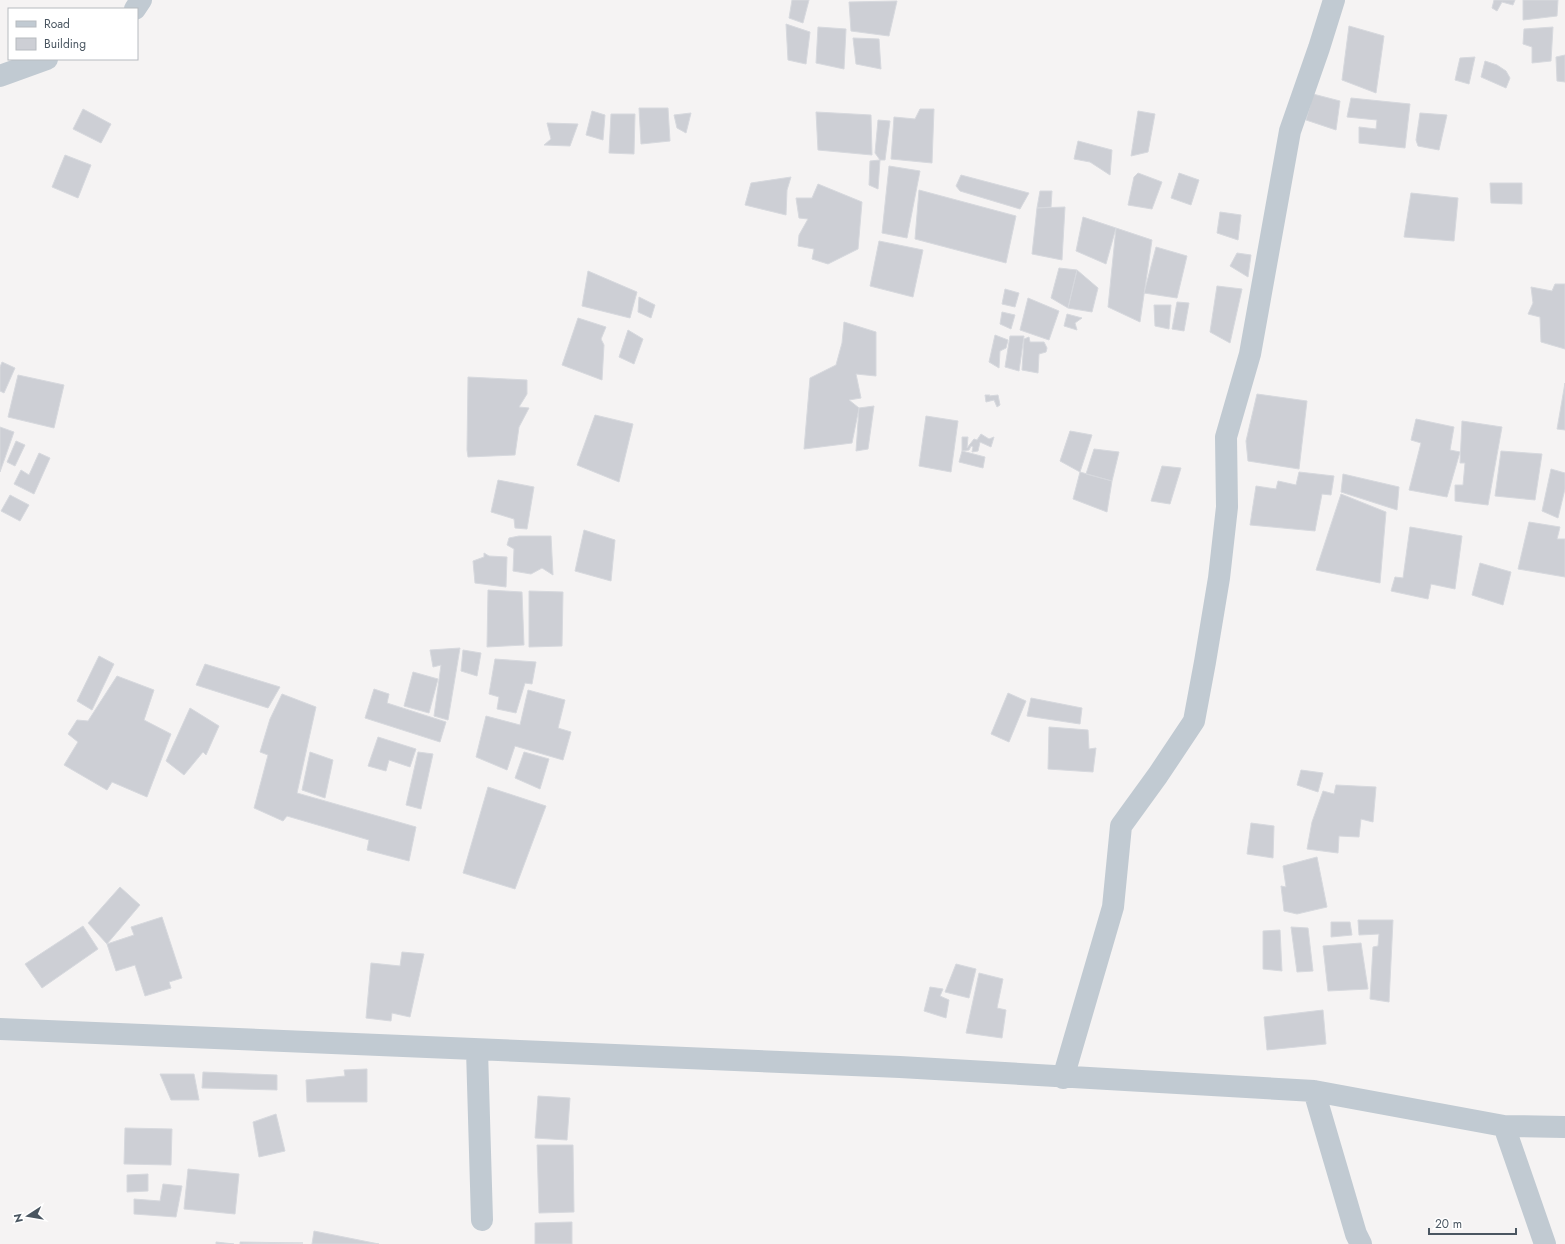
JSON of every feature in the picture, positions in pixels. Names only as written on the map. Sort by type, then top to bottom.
[{"type":"street","points":[[136,8],[142,0]]},
{"type":"street","points":[[1063,1078],[1113,907],[1122,826],[1158,776],[1194,720],[1214,608],[1227,507],[1226,437],[1250,354],[1290,131],[1334,0]]},
{"type":"street","points":[[0,76],[44,60]]},
{"type":"street","points":[[0,1030],[892,1067],[1063,1078],[1314,1091],[1504,1126],[1565,1127]]},
{"type":"street","points":[[477,1050],[482,1220]]},
{"type":"street","points":[[1314,1091],[1356,1234],[1361,1244]]},
{"type":"street","points":[[1504,1126],[1545,1244]]},
{"type":"building","points":[[792,0],[809,0],[803,23],[789,18]]},
{"type":"building","points":[[1494,0],[1515,0],[1513,5],[1502,2],[1497,11],[1492,8]]},
{"type":"building","points":[[1523,0],[1558,0],[1557,16],[1523,20]]},
{"type":"building","points":[[897,1],[889,36],[851,31],[849,2]]},
{"type":"building","points":[[786,24],[810,32],[806,64],[788,60]]},
{"type":"building","points":[[1349,26],[1384,36],[1376,93],[1342,80]]},
{"type":"building","points":[[818,27],[846,29],[844,69],[816,63]]},
{"type":"building","points":[[1553,27],[1551,61],[1532,63],[1532,47],[1523,44],[1524,29]]},
{"type":"building","points":[[853,38],[879,39],[881,69],[856,64]]},
{"type":"building","points":[[1565,55],[1565,82],[1557,81],[1556,57]]},
{"type":"building","points":[[1475,57],[1469,84],[1455,80],[1460,58]]},
{"type":"building","points":[[1485,61],[1497,65],[1506,71],[1510,78],[1506,88],[1481,77]]},
{"type":"building","points":[[1313,94],[1340,101],[1336,130],[1306,120]]},
{"type":"building","points":[[1351,98],[1410,104],[1405,148],[1359,143],[1359,127],[1376,129],[1377,120],[1347,117]]},
{"type":"building","points":[[639,108],[668,108],[670,141],[641,144]]},
{"type":"building","points":[[83,109],[111,124],[101,143],[73,129]]},
{"type":"building","points":[[920,109],[934,109],[932,163],[891,159],[894,117],[915,119]]},
{"type":"building","points":[[592,111],[605,115],[603,140],[586,135]]},
{"type":"building","points":[[1138,111],[1155,114],[1148,152],[1131,156]]},
{"type":"building","points":[[816,112],[871,115],[872,155],[818,150]]},
{"type":"building","points":[[691,113],[686,133],[677,128],[674,115]]},
{"type":"building","points":[[1420,113],[1447,115],[1439,150],[1418,146],[1416,140]]},
{"type":"building","points":[[611,114],[635,114],[634,154],[609,153]]},
{"type":"building","points":[[878,120],[890,121],[885,160],[880,160],[875,153]]},
{"type":"building","points":[[547,123],[578,124],[570,146],[544,145],[551,139]]},
{"type":"building","points":[[1078,141],[1112,150],[1110,175],[1090,162],[1074,159]]},
{"type":"building","points":[[65,155],[91,165],[78,198],[52,187]]},
{"type":"building","points":[[880,160],[878,189],[869,185],[870,161]]},
{"type":"building","points":[[889,166],[920,171],[907,238],[882,233]]},
{"type":"building","points":[[1138,173],[1162,182],[1152,209],[1128,205],[1134,177]]},
{"type":"building","points":[[1179,173],[1199,180],[1191,205],[1171,198]]},
{"type":"building","points":[[961,175],[1029,193],[1020,209],[960,191],[956,186]]},
{"type":"building","points":[[791,177],[787,190],[786,215],[745,205],[751,183]]},
{"type":"building","points":[[1490,183],[1522,183],[1522,204],[1491,203]]},
{"type":"building","points":[[818,184],[862,202],[858,249],[828,264],[812,259],[814,249],[798,246],[799,235],[808,219],[799,218],[796,198],[812,198]]},
{"type":"building","points":[[919,190],[1016,216],[1006,263],[915,239]]},
{"type":"building","points":[[1040,191],[1052,191],[1051,207],[1037,208]]},
{"type":"building","points":[[1411,193],[1458,198],[1454,241],[1404,237]]},
{"type":"building","points":[[1065,207],[1062,260],[1032,254],[1037,208]]},
{"type":"building","points":[[1220,212],[1241,215],[1238,240],[1217,233]]},
{"type":"building","points":[[1083,217],[1116,228],[1106,264],[1076,251]]},
{"type":"building","points":[[1116,228],[1152,240],[1140,322],[1108,307]]},
{"type":"building","points":[[879,241],[923,250],[913,297],[870,286]]},
{"type":"building","points":[[1156,247],[1187,256],[1177,298],[1144,293]]},
{"type":"building","points":[[1237,253],[1251,255],[1248,277],[1230,266]]},
{"type":"building","points":[[1059,268],[1077,270],[1068,308],[1051,298]]},
{"type":"building","points":[[1077,270],[1098,288],[1092,312],[1068,308]]},
{"type":"building","points":[[588,271],[637,292],[630,318],[582,306]]},
{"type":"building","points":[[1555,284],[1565,284],[1565,349],[1541,342],[1540,317],[1528,314],[1533,303],[1531,287],[1552,291]]},
{"type":"building","points":[[1217,286],[1242,289],[1230,343],[1210,332]]},
{"type":"building","points":[[1005,289],[1019,293],[1015,307],[1002,304]]},
{"type":"building","points":[[639,297],[655,305],[651,318],[638,312]]},
{"type":"building","points":[[1028,298],[1059,311],[1049,340],[1020,330]]},
{"type":"building","points":[[1177,302],[1189,303],[1184,331],[1172,329]]},
{"type":"building","points":[[1154,305],[1171,305],[1169,329],[1155,326]]},
{"type":"building","points":[[1002,312],[1015,315],[1011,329],[1000,324]]},
{"type":"building","points":[[1067,314],[1082,318],[1075,323],[1077,330],[1064,326]]},
{"type":"building","points":[[578,318],[606,327],[601,339],[604,345],[602,380],[562,365]]},
{"type":"building","points":[[844,322],[876,332],[876,376],[856,374],[861,398],[849,400],[859,408],[852,443],[804,449],[810,378],[836,365],[842,343]]},
{"type":"building","points":[[628,330],[643,339],[634,364],[619,357]]},
{"type":"building","points":[[995,335],[1008,340],[1006,348],[1000,351],[999,368],[989,362]]},
{"type":"building","points":[[1010,336],[1024,336],[1019,371],[1005,367]]},
{"type":"building","points":[[1029,337],[1030,342],[1044,342],[1047,348],[1046,352],[1039,354],[1038,373],[1022,370],[1024,339]]},
{"type":"building","points":[[2,362],[15,368],[4,393],[0,391],[0,367]]},
{"type":"building","points":[[18,375],[64,385],[54,428],[8,417]]},
{"type":"building","points":[[468,377],[527,380],[527,394],[519,407],[529,408],[519,427],[515,455],[468,457]]},
{"type":"building","points":[[1565,383],[1565,430],[1557,429]]},
{"type":"building","points":[[1257,394],[1307,401],[1299,469],[1248,461],[1246,441]]},
{"type":"building","points":[[985,395],[998,395],[1000,405],[997,407],[994,400],[986,402]]},
{"type":"building","points":[[874,406],[868,449],[856,451],[859,408]]},
{"type":"building","points":[[595,415],[633,424],[619,482],[577,465]]},
{"type":"building","points":[[926,416],[958,421],[951,472],[919,466]]},
{"type":"building","points":[[1416,419],[1454,427],[1450,450],[1460,452],[1447,497],[1409,490],[1421,443],[1411,440]]},
{"type":"building","points":[[1462,421],[1502,427],[1488,505],[1455,501],[1455,485],[1463,485],[1465,463],[1460,463]]},
{"type":"building","points":[[0,427],[14,432],[0,472]]},
{"type":"building","points":[[1070,431],[1092,435],[1080,472],[1060,461]]},
{"type":"building","points":[[981,434],[989,439],[994,437],[991,447],[980,442],[978,451],[972,452],[973,447],[971,446],[969,450],[962,451],[962,437],[968,437],[967,448],[974,439],[977,440]]},
{"type":"building","points":[[16,441],[25,445],[15,466],[7,462]]},
{"type":"building","points":[[1094,449],[1119,452],[1112,481],[1086,474]]},
{"type":"building","points":[[962,451],[985,457],[983,468],[959,462]]},
{"type":"building","points":[[1501,451],[1542,454],[1535,500],[1495,496]]},
{"type":"building","points":[[39,453],[50,458],[34,494],[14,484],[21,470],[29,475]]},
{"type":"building","points":[[1162,466],[1181,468],[1170,504],[1151,501]]},
{"type":"building","points":[[1551,469],[1565,473],[1565,489],[1558,518],[1542,511]]},
{"type":"building","points":[[1080,472],[1112,481],[1107,512],[1073,499]]},
{"type":"building","points":[[1299,472],[1334,476],[1331,495],[1322,494],[1315,531],[1250,525],[1256,486],[1276,489],[1278,481],[1296,485]]},
{"type":"building","points":[[1343,474],[1399,487],[1397,510],[1341,492]]},
{"type":"building","points":[[498,480],[534,487],[527,529],[515,528],[514,519],[491,512]]},
{"type":"building","points":[[1341,494],[1386,512],[1380,583],[1316,570]]},
{"type":"building","points":[[10,495],[29,505],[20,521],[1,511]]},
{"type":"building","points":[[1529,522],[1560,527],[1557,539],[1565,539],[1565,577],[1518,569]]},
{"type":"building","points":[[1410,527],[1462,536],[1455,589],[1431,584],[1428,599],[1391,591],[1395,577],[1403,578]]},
{"type":"building","points":[[584,530],[615,540],[611,581],[575,571]]},
{"type":"building","points":[[519,536],[551,536],[553,575],[542,568],[531,574],[513,571],[514,549],[507,545],[509,538]]},
{"type":"building","points":[[484,553],[489,556],[507,557],[506,587],[475,583],[473,561],[484,557]]},
{"type":"building","points":[[1480,563],[1511,572],[1503,605],[1472,595]]},
{"type":"building","points":[[488,590],[522,592],[524,645],[487,647]]},
{"type":"building","points":[[529,591],[563,592],[562,646],[529,647]]},
{"type":"building","points":[[460,648],[448,720],[434,716],[441,665],[433,667],[430,650]]},
{"type":"building","points":[[463,650],[481,653],[477,676],[461,671]]},
{"type":"building","points":[[99,656],[114,664],[92,710],[77,701]]},
{"type":"building","points":[[495,659],[536,662],[532,684],[525,683],[516,713],[497,709],[499,697],[489,694]]},
{"type":"building","points":[[205,664],[280,687],[268,708],[196,685]]},
{"type":"building","points":[[413,672],[438,679],[429,713],[404,706]]},
{"type":"building","points":[[117,676],[154,690],[144,720],[171,734],[147,797],[112,782],[107,790],[64,765],[78,742],[68,734],[77,720],[88,721]]},
{"type":"building","points":[[374,689],[389,694],[387,703],[446,722],[440,742],[365,718]]},
{"type":"building","points":[[528,690],[565,700],[558,728],[571,732],[563,760],[515,746],[507,770],[476,757],[486,716],[520,725]]},
{"type":"building","points":[[1008,693],[1026,701],[1009,742],[991,734]]},
{"type":"building","points":[[282,694],[316,707],[297,793],[416,827],[409,861],[367,850],[369,840],[287,816],[283,821],[254,808],[268,755],[260,752],[270,719]]},
{"type":"building","points":[[1031,698],[1082,708],[1080,724],[1027,716]]},
{"type":"building","points":[[190,708],[219,726],[206,755],[203,752],[184,775],[166,761]]},
{"type":"building","points":[[1049,727],[1088,730],[1089,749],[1096,748],[1093,772],[1048,769]]},
{"type":"building","points":[[378,737],[416,749],[410,767],[389,760],[386,771],[368,766]]},
{"type":"building","points":[[310,752],[333,760],[325,798],[302,790]]},
{"type":"building","points":[[418,752],[433,754],[421,809],[406,805]]},
{"type":"building","points":[[524,752],[549,759],[540,789],[515,778]]},
{"type":"building","points":[[1301,770],[1323,773],[1318,792],[1297,785]]},
{"type":"building","points":[[1336,785],[1376,787],[1373,822],[1361,819],[1359,837],[1339,836],[1338,853],[1307,849],[1312,822],[1323,791],[1334,794]]},
{"type":"building","points":[[488,787],[546,806],[515,889],[463,873]]},
{"type":"building","points":[[1251,823],[1274,826],[1273,858],[1247,854]]},
{"type":"building","points":[[1317,857],[1327,907],[1297,914],[1284,911],[1281,886],[1286,887],[1283,866]]},
{"type":"building","points":[[120,887],[140,905],[107,944],[88,923]]},
{"type":"building","points":[[162,917],[182,978],[169,982],[171,988],[145,996],[135,965],[116,971],[107,944],[134,935],[131,927]]},
{"type":"building","points":[[1358,920],[1393,920],[1389,1002],[1370,999],[1373,947],[1378,946],[1379,934],[1359,935]]},
{"type":"building","points":[[1331,922],[1350,922],[1352,935],[1331,937]]},
{"type":"building","points":[[83,926],[98,949],[42,988],[25,964]]},
{"type":"building","points":[[1291,927],[1308,928],[1313,971],[1297,972]]},
{"type":"building","points":[[1280,930],[1282,971],[1263,969],[1263,931]]},
{"type":"building","points":[[1361,943],[1368,989],[1328,991],[1323,946]]},
{"type":"building","points":[[402,952],[424,954],[410,1017],[392,1013],[391,1021],[366,1018],[371,963],[400,966]]},
{"type":"building","points":[[956,964],[976,969],[969,998],[945,992]]},
{"type":"building","points":[[979,973],[1003,979],[997,1008],[1006,1010],[1002,1038],[966,1033]]},
{"type":"building","points":[[930,987],[943,989],[940,996],[949,1000],[946,1018],[924,1011]]},
{"type":"building","points":[[1323,1010],[1326,1044],[1267,1050],[1264,1017]]},
{"type":"building","points":[[367,1069],[367,1102],[307,1102],[306,1080],[345,1076],[344,1070]]},
{"type":"building","points":[[203,1072],[277,1075],[277,1090],[202,1088]]},
{"type":"building","points":[[160,1074],[194,1074],[199,1100],[171,1100]]},
{"type":"building","points":[[538,1096],[570,1098],[567,1140],[535,1138]]},
{"type":"building","points":[[276,1114],[285,1151],[259,1157],[253,1122]]},
{"type":"building","points":[[125,1128],[172,1129],[171,1165],[124,1164]]},
{"type":"building","points":[[537,1145],[573,1145],[574,1212],[539,1213]]},
{"type":"building","points":[[188,1169],[239,1174],[235,1214],[184,1209]]},
{"type":"building","points":[[148,1174],[148,1191],[127,1192],[127,1175]]},
{"type":"building","points":[[163,1184],[182,1186],[176,1217],[134,1214],[134,1199],[160,1201]]},
{"type":"building","points":[[572,1222],[572,1244],[535,1244],[535,1223]]},
{"type":"building","points":[[314,1231],[379,1244],[312,1244]]},
{"type":"building","points":[[216,1242],[234,1244],[216,1244]]},
{"type":"building","points":[[240,1242],[303,1243],[240,1244]]}]
